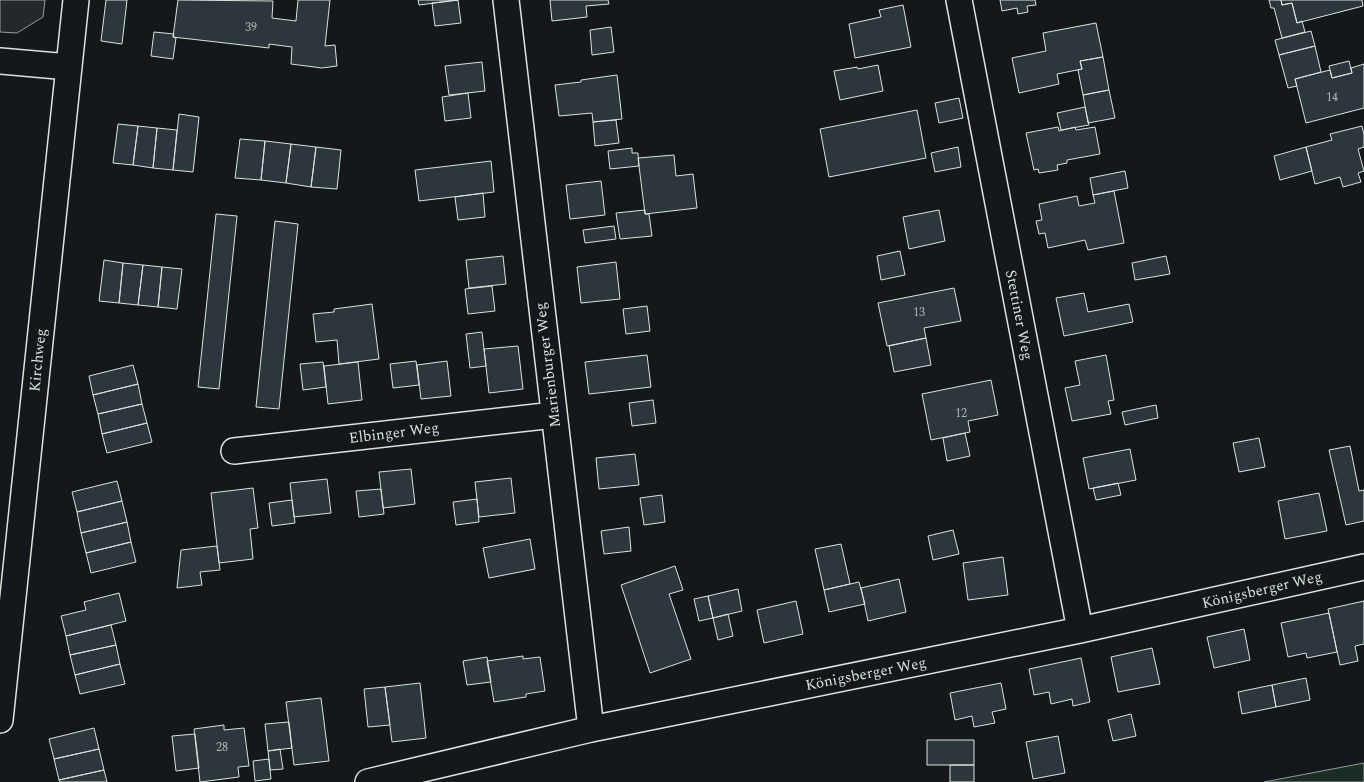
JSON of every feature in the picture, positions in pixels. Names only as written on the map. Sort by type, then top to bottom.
[{"type":"street","name":"Kirchweg","points":[[0,720],[76,0]]},
{"type":"street","name":"Marienburger Weg","points":[[506,0],[591,730]]},
{"type":"street","name":"Stettiner Weg","points":[[959,0],[1080,630]]},
{"type":"street","points":[[0,61],[69,67]]},
{"type":"street","name":"Elbinger Weg","points":[[234,452],[554,416]]},
{"type":"street","name":"Königsberger Weg","points":[[368,782],[591,730],[1080,630],[1364,567]]},
{"type":"green space","points":[[1364,763],[1364,782],[1264,782]]},
{"type":"shaded area","points":[[0,0],[45,0],[43,17],[17,33],[0,32]]},
{"type":"building","points":[[106,0],[127,0],[122,44],[101,41]]},
{"type":"building","points":[[178,0],[273,1],[272,18],[296,21],[298,0],[330,0],[325,46],[335,45],[337,66],[322,68],[291,64],[292,47],[269,44],[269,48],[173,37]]},
{"type":"building","points":[[418,0],[458,0],[419,5]]},
{"type":"building","points":[[458,0],[461,23],[435,26],[432,3]]},
{"type":"building","points":[[550,0],[608,0],[609,4],[586,6],[587,17],[552,21]]},
{"type":"building","points":[[1000,0],[1035,0],[1036,5],[1027,6],[1028,12],[1018,14],[1017,8],[1002,11]]},
{"type":"building","points":[[1269,0],[1281,0],[1282,5],[1292,3],[1297,23],[1302,21],[1305,32],[1282,38],[1274,8],[1271,8]]},
{"type":"building","points":[[1281,0],[1362,0],[1363,6],[1297,23],[1292,3],[1282,5]]},
{"type":"building","points":[[903,5],[911,47],[855,58],[849,24],[881,17],[879,10]]},
{"type":"building","points":[[1096,23],[1103,57],[1080,61],[1082,69],[1057,74],[1059,84],[1019,93],[1012,58],[1046,51],[1043,33]]},
{"type":"building","points":[[611,27],[614,52],[592,55],[590,30]]},
{"type":"building","points":[[1311,31],[1315,46],[1279,55],[1275,40]]},
{"type":"building","points":[[154,32],[174,34],[173,37],[176,38],[173,59],[151,56]]},
{"type":"building","points":[[1315,46],[1321,72],[1295,79],[1297,86],[1288,88],[1279,55]]},
{"type":"building","points":[[1103,57],[1109,90],[1083,95],[1078,70],[1082,69],[1080,61]]},
{"type":"building","points":[[1349,61],[1352,73],[1332,78],[1329,66]]},
{"type":"building","points":[[482,62],[485,91],[449,95],[445,66]]},
{"type":"building","points":[[1364,64],[1364,108],[1306,123],[1295,79],[1330,70],[1332,78],[1352,73],[1351,68]]},
{"type":"building","points":[[878,65],[883,91],[840,100],[834,71]]},
{"type":"building","points":[[617,75],[622,119],[593,122],[592,113],[559,116],[555,85]]},
{"type":"building","points":[[1109,90],[1115,118],[1088,123],[1083,95]]},
{"type":"building","points":[[468,93],[471,118],[445,121],[442,97]]},
{"type":"building","points":[[959,98],[963,118],[939,123],[935,103]]},
{"type":"building","points":[[1085,107],[1089,125],[1061,130],[1057,113]]},
{"type":"building","points":[[917,110],[926,158],[829,177],[820,129]]},
{"type":"building","points":[[179,114],[199,117],[193,172],[173,170]]},
{"type":"building","points":[[616,120],[619,143],[595,146],[593,122]]},
{"type":"building","points":[[118,124],[138,126],[133,165],[113,163]]},
{"type":"building","points":[[138,126],[157,128],[153,168],[133,165]]},
{"type":"building","points":[[1362,126],[1364,147],[1358,149],[1364,171],[1358,173],[1361,182],[1343,187],[1340,177],[1315,184],[1306,147],[1332,140],[1330,134]]},
{"type":"building","points":[[1058,127],[1059,131],[1075,127],[1076,130],[1095,127],[1100,154],[1067,160],[1067,163],[1057,165],[1058,170],[1039,173],[1038,169],[1034,170],[1026,133]]},
{"type":"building","points":[[157,128],[177,130],[173,170],[153,168]]},
{"type":"building","points":[[240,139],[265,141],[261,180],[235,178]]},
{"type":"building","points":[[265,141],[291,144],[286,183],[261,180]]},
{"type":"building","points":[[291,144],[316,147],[311,187],[286,183]]},
{"type":"building","points":[[316,147],[341,150],[337,189],[311,187]]},
{"type":"building","points":[[958,147],[961,167],[935,172],[931,153]]},
{"type":"building","points":[[1306,147],[1312,171],[1280,180],[1274,156]]},
{"type":"building","points":[[632,148],[632,153],[638,153],[639,166],[610,169],[608,151]]},
{"type":"building","points":[[674,155],[676,176],[693,174],[697,208],[645,214],[638,158]]},
{"type":"building","points":[[491,161],[494,192],[419,201],[415,170]]},
{"type":"building","points":[[1125,171],[1128,188],[1093,195],[1090,178]]},
{"type":"building","points":[[601,181],[605,215],[570,219],[566,185]]},
{"type":"building","points":[[1114,191],[1124,243],[1088,250],[1085,240],[1048,248],[1045,233],[1039,234],[1036,221],[1042,220],[1039,204],[1077,196],[1079,206],[1095,203],[1093,195]]},
{"type":"building","points":[[483,193],[485,217],[458,220],[455,197]]},
{"type":"building","points":[[645,210],[645,214],[649,214],[652,236],[620,239],[616,213]]},
{"type":"building","points":[[939,210],[945,241],[909,249],[903,217]]},
{"type":"building","points":[[216,214],[237,216],[219,389],[198,387]]},
{"type":"building","points":[[275,221],[298,224],[279,409],[256,407]]},
{"type":"building","points":[[614,226],[616,239],[585,243],[583,230]]},
{"type":"building","points":[[900,251],[905,275],[881,280],[877,256]]},
{"type":"building","points":[[503,256],[506,284],[469,288],[466,260]]},
{"type":"building","points":[[1166,256],[1170,274],[1135,280],[1132,263]]},
{"type":"building","points":[[104,260],[123,263],[119,303],[99,301]]},
{"type":"building","points":[[616,262],[620,299],[581,303],[577,267]]},
{"type":"building","points":[[123,263],[143,265],[138,305],[119,303]]},
{"type":"building","points":[[143,265],[162,267],[158,307],[138,305]]},
{"type":"building","points":[[162,267],[182,269],[177,309],[158,307]]},
{"type":"building","points":[[492,286],[495,311],[468,314],[465,289]]},
{"type":"building","points":[[954,288],[961,321],[924,328],[926,338],[887,346],[878,303]]},
{"type":"building","points":[[1084,293],[1088,312],[1129,304],[1133,322],[1064,336],[1056,298]]},
{"type":"building","points":[[372,304],[379,359],[339,364],[337,340],[316,342],[313,314],[334,312],[334,309]]},
{"type":"building","points":[[647,306],[650,331],[626,334],[623,309]]},
{"type":"building","points":[[482,332],[486,366],[470,368],[466,334]]},
{"type":"building","points":[[926,338],[931,365],[894,372],[889,346]]},
{"type":"building","points":[[518,346],[523,389],[489,393],[484,349]]},
{"type":"building","points":[[647,355],[651,387],[589,394],[585,362]]},
{"type":"building","points":[[1106,355],[1114,400],[1108,401],[1111,414],[1072,421],[1065,388],[1080,385],[1075,361]]},
{"type":"building","points":[[416,361],[419,385],[393,388],[390,364]]},
{"type":"building","points":[[447,361],[451,396],[421,399],[417,365]]},
{"type":"building","points":[[323,362],[326,387],[303,390],[300,364]]},
{"type":"building","points":[[358,362],[362,400],[328,404],[324,366]]},
{"type":"building","points":[[133,365],[138,384],[93,395],[89,376]]},
{"type":"building","points":[[991,380],[998,415],[968,421],[970,432],[931,440],[922,394]]},
{"type":"building","points":[[138,384],[142,404],[98,414],[93,395]]},
{"type":"building","points":[[653,400],[656,423],[632,426],[629,403]]},
{"type":"building","points":[[142,404],[147,423],[102,434],[98,414]]},
{"type":"building","points":[[1156,405],[1158,418],[1125,425],[1122,412]]},
{"type":"building","points":[[147,423],[152,442],[107,453],[102,434]]},
{"type":"building","points":[[965,433],[970,456],[947,461],[943,438]]},
{"type":"building","points":[[1259,438],[1265,467],[1239,472],[1233,443]]},
{"type":"building","points":[[1350,446],[1359,491],[1364,490],[1364,521],[1346,525],[1329,450]]},
{"type":"building","points":[[1130,449],[1136,480],[1089,489],[1083,458]]},
{"type":"building","points":[[635,454],[639,485],[599,489],[596,458]]},
{"type":"building","points":[[411,469],[415,504],[383,508],[379,472]]},
{"type":"building","points":[[511,478],[515,513],[479,517],[475,482]]},
{"type":"building","points":[[327,479],[331,513],[294,517],[290,483]]},
{"type":"building","points":[[117,481],[122,501],[77,512],[72,492]]},
{"type":"building","points":[[1118,483],[1121,495],[1096,500],[1093,488]]},
{"type":"building","points":[[253,488],[258,528],[250,529],[253,559],[219,563],[211,493]]},
{"type":"building","points":[[381,489],[384,514],[359,517],[356,491]]},
{"type":"building","points":[[1319,493],[1327,531],[1285,539],[1278,501]]},
{"type":"building","points":[[662,495],[665,522],[644,525],[640,498]]},
{"type":"building","points":[[477,499],[479,522],[456,525],[453,502]]},
{"type":"building","points":[[292,500],[295,523],[272,526],[269,503]]},
{"type":"building","points":[[122,501],[127,522],[81,533],[77,512]]},
{"type":"building","points":[[127,522],[131,542],[86,553],[81,533]]},
{"type":"building","points":[[629,527],[631,551],[604,554],[601,531]]},
{"type":"building","points":[[953,530],[959,554],[933,560],[928,536]]},
{"type":"building","points":[[530,539],[535,569],[489,578],[483,548]]},
{"type":"building","points":[[131,542],[136,562],[91,573],[86,553]]},
{"type":"building","points":[[841,544],[850,584],[824,590],[815,549]]},
{"type":"building","points":[[217,546],[220,570],[200,572],[202,585],[177,588],[181,550]]},
{"type":"building","points":[[1003,557],[1008,595],[968,600],[963,563]]},
{"type":"building","points":[[675,566],[683,590],[669,594],[691,659],[650,673],[621,585]]},
{"type":"building","points":[[899,579],[906,612],[868,621],[861,588]]},
{"type":"building","points":[[859,582],[865,604],[829,612],[824,590]]},
{"type":"building","points":[[738,589],[742,611],[713,618],[708,596]]},
{"type":"building","points":[[119,593],[126,621],[66,636],[61,616],[86,610],[84,602]]},
{"type":"building","points":[[708,596],[713,618],[699,621],[694,599]]},
{"type":"building","points":[[796,601],[803,634],[764,643],[757,610]]},
{"type":"building","points":[[1364,601],[1364,644],[1355,646],[1358,661],[1340,665],[1328,609]]},
{"type":"building","points":[[1329,613],[1337,652],[1307,658],[1306,653],[1288,657],[1281,623]]},
{"type":"building","points":[[728,614],[733,636],[718,640],[713,618]]},
{"type":"building","points":[[111,625],[116,645],[70,655],[66,636]]},
{"type":"building","points":[[1244,629],[1250,660],[1214,668],[1207,637]]},
{"type":"building","points":[[116,645],[120,664],[75,675],[70,655]]},
{"type":"building","points":[[1152,648],[1160,684],[1118,692],[1111,657]]},
{"type":"building","points":[[523,656],[523,659],[540,657],[545,691],[526,694],[526,697],[494,702],[487,661]]},
{"type":"building","points":[[487,657],[491,682],[467,685],[463,661]]},
{"type":"building","points":[[1081,658],[1090,702],[1073,706],[1072,699],[1051,704],[1049,692],[1034,695],[1029,669]]},
{"type":"building","points":[[120,664],[125,684],[80,694],[75,675]]},
{"type":"building","points":[[1306,678],[1310,700],[1276,707],[1272,685]]},
{"type":"building","points":[[420,683],[426,738],[392,742],[385,687]]},
{"type":"building","points":[[1001,683],[1006,709],[992,712],[995,723],[974,727],[972,716],[955,720],[950,693]]},
{"type":"building","points":[[1272,685],[1276,707],[1242,714],[1238,692]]},
{"type":"building","points":[[385,687],[390,725],[368,727],[364,689]]},
{"type":"building","points":[[321,698],[329,761],[294,765],[286,702]]},
{"type":"building","points":[[1131,714],[1136,736],[1113,741],[1108,720]]},
{"type":"building","points":[[289,722],[292,748],[268,751],[265,724]]},
{"type":"building","points":[[224,725],[224,730],[244,728],[249,766],[238,767],[239,777],[200,782],[194,729]]},
{"type":"building","points":[[94,728],[99,749],[54,759],[49,739]]},
{"type":"building","points":[[195,734],[199,768],[176,771],[172,736]]},
{"type":"building","points":[[1058,736],[1065,773],[1033,779],[1026,742]]},
{"type":"building","points":[[927,740],[974,740],[974,765],[927,765]]},
{"type":"building","points":[[99,749],[104,770],[59,780],[54,759]]},
{"type":"building","points":[[280,749],[283,769],[270,770],[268,751]]},
{"type":"building","points":[[269,759],[271,779],[255,781],[253,761]]},
{"type":"building","points":[[950,765],[974,765],[974,782],[950,782]]},
{"type":"building","points":[[104,770],[107,782],[60,782],[59,780]]}]
